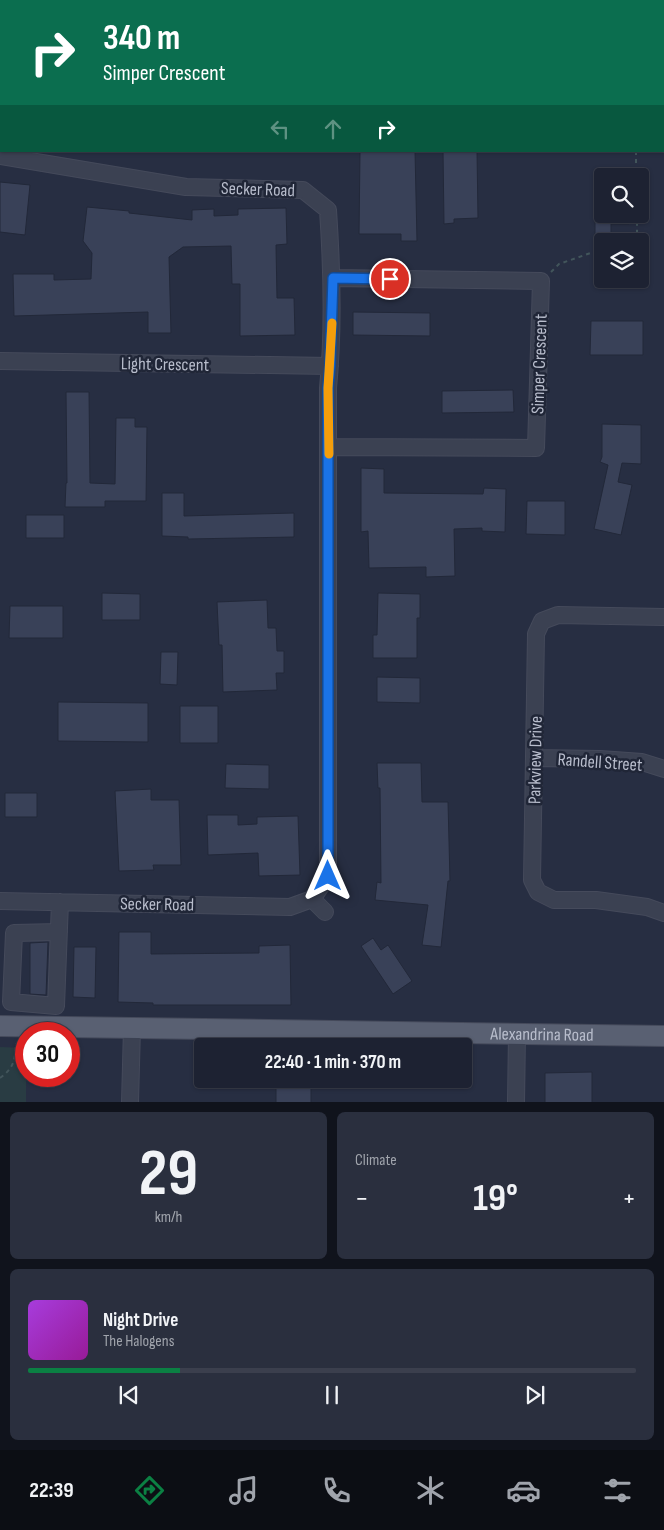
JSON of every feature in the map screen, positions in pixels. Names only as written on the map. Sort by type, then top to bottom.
[{"type":"main road","name":"Alexandrina Road","points":[[8,1026],[664,1036]]},
{"type":"street","name":"Secker Road","points":[[0,156],[186,187],[303,190],[328,210],[333,278],[328,388],[328,876],[312,899],[290,907],[0,901]]},
{"type":"street","points":[[333,278],[541,281]]},
{"type":"street","name":"Simper Crescent","points":[[329,448],[536,448],[541,281]]},
{"type":"street","name":"Light Crescent","points":[[0,361],[330,366]]},
{"type":"street","name":"Parkview Drive","points":[[664,617],[558,616],[542,621],[536,634],[532,880],[538,892],[554,900],[596,900],[647,907],[664,914]]},
{"type":"street","name":"Randell Street","points":[[535,758],[600,758],[642,762],[664,769]]},
{"type":"street","points":[[312,899],[325,912]]},
{"type":"street","points":[[59,932],[14,933],[6,952],[11,1002],[56,1006],[59,932],[60,902]]},
{"type":"street","points":[[130,1102],[132,1028]]},
{"type":"street","points":[[516,1102],[517,1033]]},
{"type":"path","points":[[636,152],[636,168]]},
{"type":"path","points":[[541,281],[559,264],[594,252]]},
{"type":"path","points":[[0,1078],[11,1069],[16,1055],[8,1026]]},
{"type":"shaded area","points":[[0,1047],[15,1048],[15,1087],[26,1087],[26,1102],[0,1102]]},
{"type":"building","points":[[360,152],[415,152],[417,241],[401,241],[401,234],[359,234]]},
{"type":"building","points":[[443,152],[477,152],[478,218],[454,219],[454,223],[444,224]]},
{"type":"building","points":[[0,182],[30,185],[25,235],[0,232]]},
{"type":"building","points":[[87,207],[192,220],[192,210],[214,209],[214,216],[238,215],[238,209],[286,208],[287,244],[276,245],[277,298],[294,298],[295,335],[240,336],[240,284],[232,284],[231,246],[183,247],[169,257],[171,333],[148,333],[148,312],[14,316],[13,274],[54,274],[54,280],[91,279],[92,253],[83,241]]},
{"type":"building","points":[[595,223],[629,223],[611,224],[611,233],[595,233]]},
{"type":"building","points":[[353,312],[430,313],[430,336],[353,335]]},
{"type":"building","points":[[591,321],[643,321],[643,355],[590,355]]},
{"type":"building","points":[[513,390],[514,412],[442,413],[442,391]]},
{"type":"building","points":[[66,392],[89,392],[90,483],[115,484],[116,418],[135,418],[135,427],[147,427],[146,501],[105,501],[105,507],[65,507],[67,483]]},
{"type":"building","points":[[602,424],[641,425],[641,464],[622,463],[618,482],[632,485],[621,535],[594,529],[608,465],[600,462],[602,457]]},
{"type":"building","points":[[361,468],[384,469],[384,493],[483,494],[484,488],[506,489],[505,532],[482,531],[482,528],[454,529],[455,576],[426,577],[426,567],[369,568],[368,531],[361,532]]},
{"type":"building","points":[[162,493],[184,493],[184,516],[294,513],[294,537],[188,539],[188,537],[162,536]]},
{"type":"building","points":[[527,501],[565,501],[565,535],[526,534]]},
{"type":"building","points":[[26,515],[64,515],[64,538],[26,538]]},
{"type":"building","points":[[102,593],[140,594],[140,620],[102,620]]},
{"type":"building","points":[[378,593],[420,594],[420,618],[417,618],[417,658],[373,658],[373,635],[377,635]]},
{"type":"building","points":[[267,600],[268,628],[276,628],[277,651],[284,651],[284,673],[276,673],[277,690],[223,692],[222,645],[219,645],[217,602]]},
{"type":"building","points":[[10,606],[63,606],[63,638],[9,638]]},
{"type":"building","points":[[161,652],[178,652],[177,685],[160,684]]},
{"type":"building","points":[[377,677],[420,678],[420,703],[377,702]]},
{"type":"building","points":[[58,702],[148,703],[148,742],[58,741]]},
{"type":"building","points":[[180,706],[218,706],[218,743],[180,743]]},
{"type":"building","points":[[377,763],[421,763],[422,802],[448,802],[450,881],[448,881],[441,947],[422,945],[428,905],[375,900],[377,882],[381,883],[380,788],[378,788]]},
{"type":"building","points":[[226,764],[269,765],[269,789],[225,788]]},
{"type":"building","points":[[151,789],[151,800],[179,800],[181,865],[153,865],[154,870],[119,871],[115,791]]},
{"type":"building","points":[[5,793],[37,793],[37,817],[5,817]]},
{"type":"building","points":[[207,815],[238,815],[238,825],[257,824],[257,817],[298,816],[300,875],[259,876],[258,853],[208,855]]},
{"type":"building","points":[[119,932],[151,932],[151,954],[259,953],[259,946],[290,945],[291,1005],[153,1005],[153,1003],[118,1002]]},
{"type":"building","points":[[373,938],[381,950],[388,945],[412,981],[393,994],[361,946]]},
{"type":"building","points":[[48,942],[46,995],[30,994],[30,943]]},
{"type":"building","points":[[74,947],[96,947],[95,998],[73,997]]},
{"type":"building","points":[[592,1072],[592,1102],[545,1102],[545,1073]]},
{"type":"building","points":[[276,1088],[311,1088],[311,1102],[276,1102]]},
{"type":"slow traffic","points":[[329,454],[328,388],[332,323]]},
{"type":"route","points":[[328,876],[328,388],[333,278],[390,279]]}]
